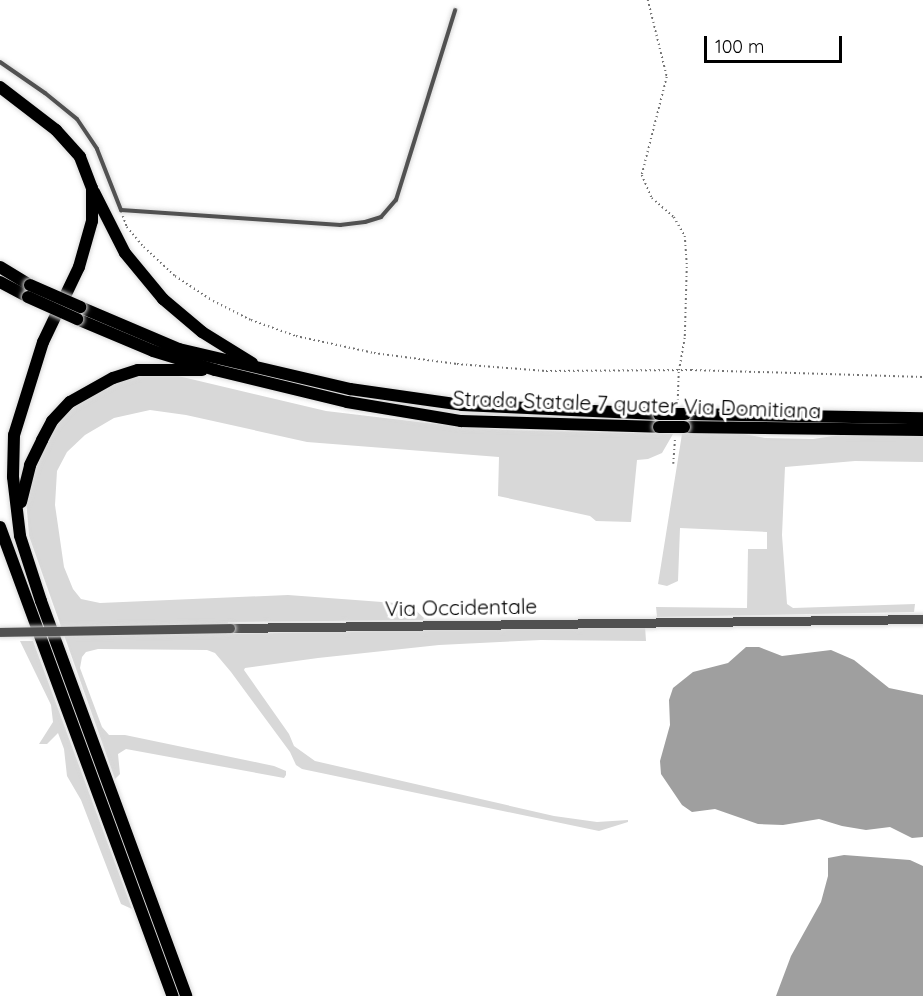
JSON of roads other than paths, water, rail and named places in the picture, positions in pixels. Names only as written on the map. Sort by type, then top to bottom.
[{"type":"highway","points":[[0,87],[56,129],[80,157],[92,188],[125,253],[163,299],[202,332],[263,370]]},
{"type":"highway","points":[[92,188],[92,222],[79,267],[44,342],[15,435],[13,477],[20,536],[41,601],[186,996]]},
{"type":"highway","points":[[0,267],[29,291]]},
{"type":"highway","points":[[0,282],[29,291],[79,313]]},
{"type":"highway","name":"Strada Statale 7 quater Via Domitiana","points":[[79,313],[179,349],[350,389],[462,405],[659,421]]},
{"type":"highway","name":"Strada Statale 7 quater Via Domitiana","points":[[79,313],[153,351],[215,370],[347,402],[461,421],[923,418]]},
{"type":"highway","points":[[20,536],[22,491],[30,465],[52,421],[70,402],[113,378],[138,370],[215,370]]},
{"type":"highway","name":"Strada Statale 7 quater Via Domitiana","points":[[685,421],[923,430]]},
{"type":"highway","points":[[1,530],[173,996]]},
{"type":"street","name":"Via Occidentale","points":[[0,632],[923,619]]},
{"type":"lane","points":[[0,62],[45,93],[77,119],[97,149],[121,210],[340,225],[365,222],[381,217],[396,200],[455,10]]}]
